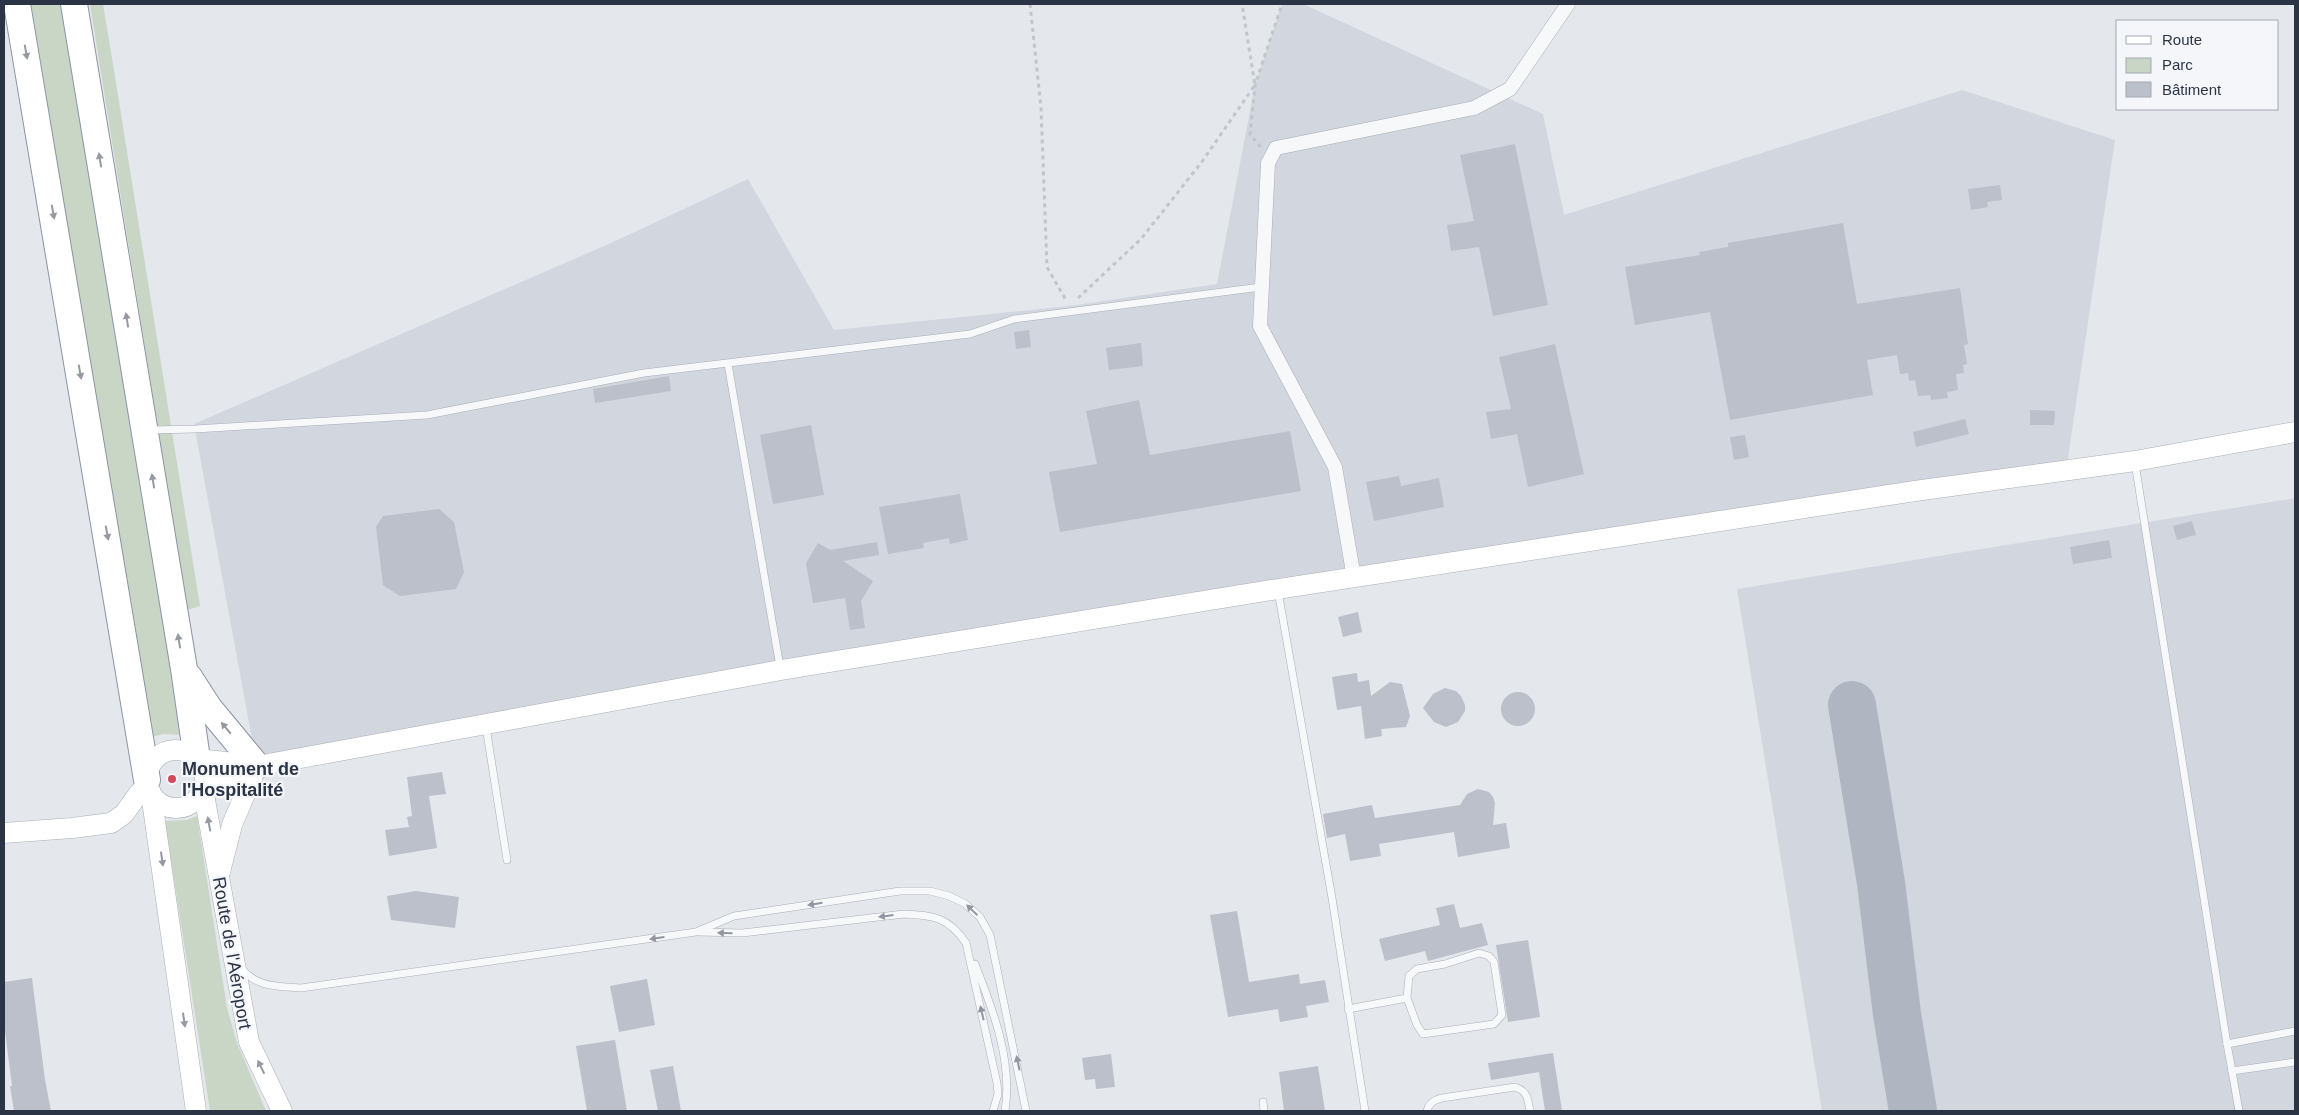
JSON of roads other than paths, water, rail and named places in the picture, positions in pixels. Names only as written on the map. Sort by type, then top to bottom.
[{"type":"highway","points":[[17,4],[149,787]]},
{"type":"highway","points":[[74,4],[184,669],[196,758]]},
{"type":"highway","points":[[184,669],[210,708],[257,766]]},
{"type":"street","points":[[1354,578],[1335,467],[1260,326],[1268,164],[1270,158],[1276,148],[1474,108],[1510,89],[1568,4]]},
{"type":"street","points":[[149,787],[165,805],[183,806],[191,803],[203,789],[257,766],[781,670],[1914,491],[2135,461],[2295,432]]},
{"type":"street","points":[[196,1111],[149,787],[150,766],[160,755],[169,751],[179,750],[196,758],[257,766]]},
{"type":"street","points":[[196,758],[204,773],[203,789]]},
{"type":"street","points":[[219,879],[232,825],[257,766]]},
{"type":"street","points":[[4,833],[111,823],[124,814],[139,793],[149,787]]},
{"type":"street","name":"Route de l'Aéroport","points":[[203,789],[249,1042],[282,1111]]},
{"type":"lane","points":[[145,430],[195,429],[427,415],[644,373],[970,334],[1014,319],[1261,287]]},
{"type":"lane","points":[[728,364],[781,670]]},
{"type":"lane","points":[[2135,461],[2238,1111]]},
{"type":"lane","points":[[1278,590],[1332,898],[1365,1111]]},
{"type":"lane","points":[[486,724],[507,860]]},
{"type":"lane","points":[[696,932],[734,916],[900,891],[930,891],[949,896],[964,903],[980,918],[990,936],[1026,1111]]},
{"type":"lane","points":[[233,956],[242,970],[252,980],[270,986],[301,988],[696,932],[742,933],[904,914],[924,915],[944,920],[957,930],[966,943],[995,1018],[1007,1070],[1008,1092],[1005,1111]]},
{"type":"lane","points":[[966,943],[997,1083],[998,1094],[993,1111]]},
{"type":"lane","points":[[1479,953],[1489,956],[1494,962],[1502,1015],[1494,1024],[1423,1034],[1417,1025],[1407,998],[1409,976],[1417,970],[1445,964],[1479,953]]},
{"type":"lane","points":[[1348,1010],[1407,998]]},
{"type":"lane","points":[[2228,1044],[2295,1030]]},
{"type":"lane","points":[[2232,1071],[2295,1062]]},
{"type":"lane","points":[[1427,1111],[1428,1106],[1442,1098],[1515,1087],[1523,1089],[1526,1093],[1530,1111]]},
{"type":"lane","points":[[1263,1102],[1264,1111]]},
{"type":"place","name":"Monument de l'Hospitalité","points":[[172,779]]}]
